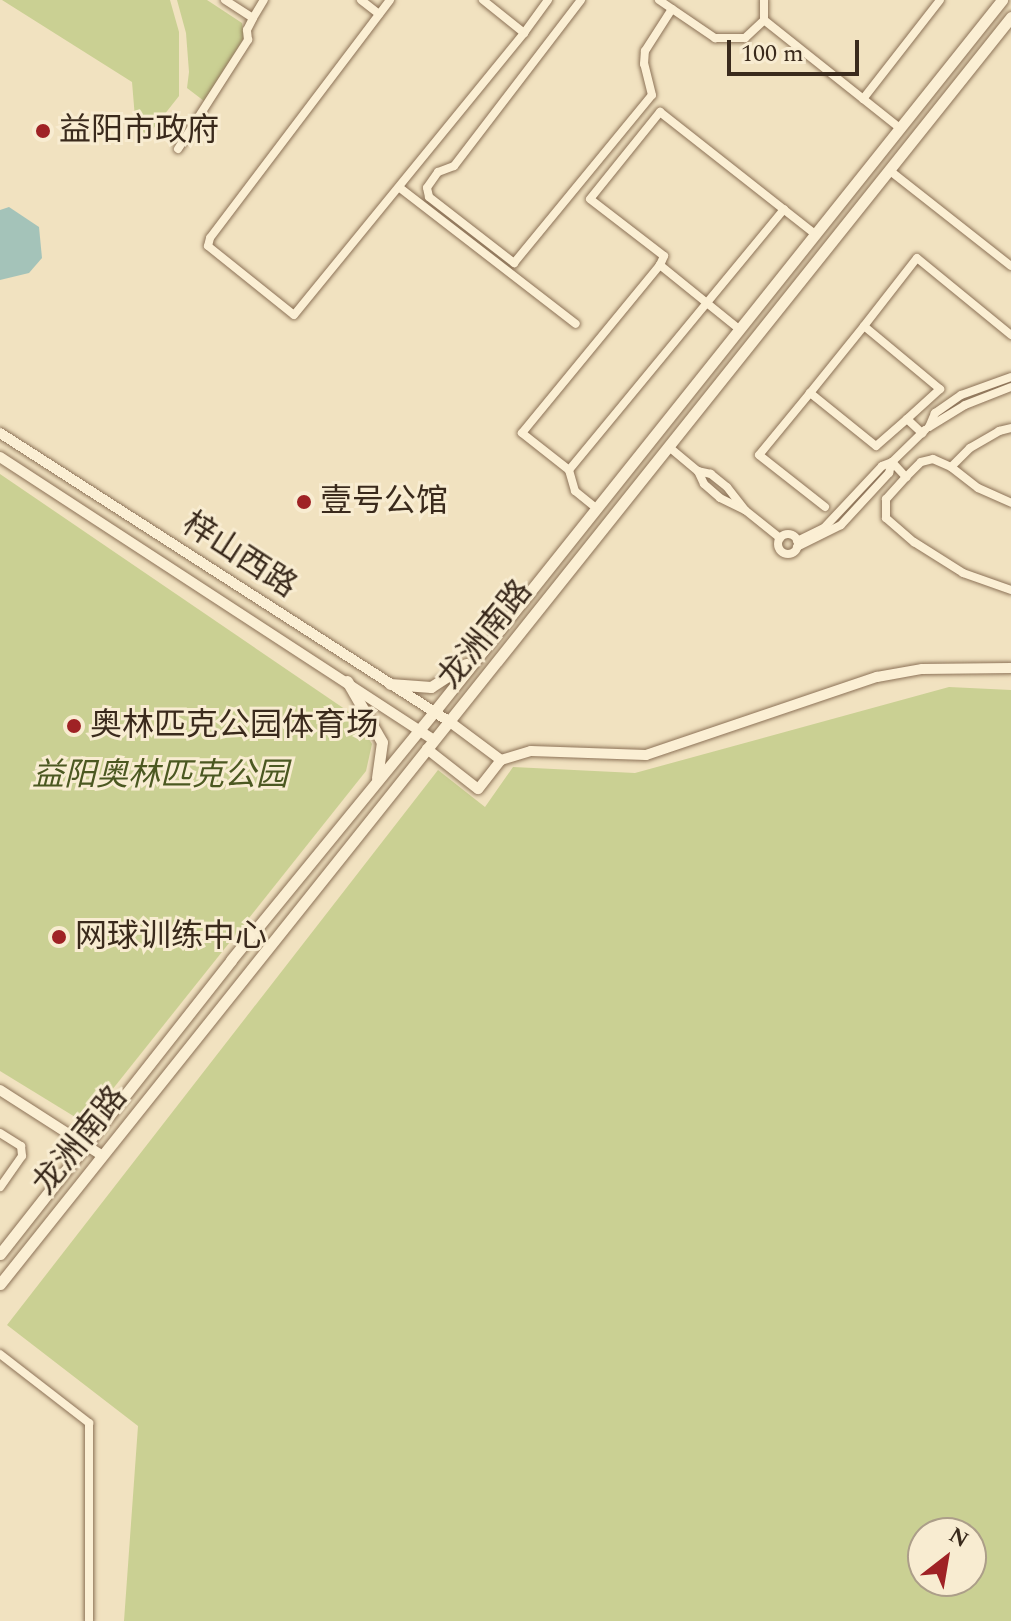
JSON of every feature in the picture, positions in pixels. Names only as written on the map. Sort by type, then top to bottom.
[{"type":"main road","name":"龙洲南路","points":[[0,1254],[1002,0]]},
{"type":"main road","name":"龙洲南路","points":[[0,1284],[1011,17]]},
{"type":"main road","points":[[390,684],[431,687],[453,675],[485,648]]},
{"type":"main road","points":[[347,681],[382,742],[381,769],[374,785]]},
{"type":"street","points":[[225,0],[253,18]]},
{"type":"street","points":[[178,149],[248,40],[247,30],[264,0]]},
{"type":"street","points":[[361,0],[379,14]]},
{"type":"street","points":[[390,0],[210,238],[208,246],[294,315],[400,188],[548,0]]},
{"type":"street","points":[[483,0],[524,33]]},
{"type":"street","points":[[581,0],[454,166],[438,172],[427,188],[429,197],[514,263],[652,95],[644,64],[645,51],[672,9]]},
{"type":"street","points":[[659,0],[715,38],[731,40],[745,38],[764,20],[764,0]]},
{"type":"street","points":[[863,99],[940,0]]},
{"type":"street","points":[[764,20],[900,128]]},
{"type":"street","points":[[596,508],[575,491],[569,470],[522,433],[660,265],[664,256],[590,199],[660,112],[815,234]]},
{"type":"street","points":[[889,170],[1011,266]]},
{"type":"street","points":[[400,188],[576,324]]},
{"type":"street","points":[[569,470],[784,209]]},
{"type":"street","points":[[825,507],[759,455],[917,258],[1011,335]]},
{"type":"street","points":[[660,265],[739,329]]},
{"type":"street","points":[[810,393],[876,446],[940,389],[864,326]]},
{"type":"street","points":[[925,430],[935,413],[961,395],[1011,377]]},
{"type":"street","points":[[780,538],[778,545],[783,553],[793,553],[797,544],[841,525],[889,473],[892,462],[925,430],[965,405],[1011,387]]},
{"type":"street","points":[[907,419],[925,430]]},
{"type":"street","points":[[951,467],[970,448],[999,431],[1011,428]]},
{"type":"street","name":"梓山西路","points":[[0,433],[450,722],[501,760],[478,789],[431,745],[420,729],[0,457]]},
{"type":"street","points":[[669,447],[698,471],[719,480],[745,510],[780,538]]},
{"type":"street","points":[[1011,503],[978,488],[951,467],[933,459],[921,462],[886,499],[886,518],[914,542],[963,573],[1011,590]]},
{"type":"street","points":[[892,462],[906,477]]},
{"type":"street","points":[[780,538],[789,535],[797,544]]},
{"type":"street","points":[[501,760],[531,751],[646,755],[877,677],[935,668],[1011,668]]},
{"type":"street","points":[[0,1090],[103,1156]]},
{"type":"street","points":[[0,1133],[21,1146],[22,1156],[0,1187]]},
{"type":"street","points":[[0,1354],[89,1423],[89,1621]]},
{"type":"green space","points":[[2,0],[170,0],[179,32],[179,96],[149,134],[136,130],[132,82]]},
{"type":"green space","points":[[177,0],[207,0],[242,23],[244,38],[204,101],[187,88],[186,33]]},
{"type":"green space","name":"益阳奥林匹克公园","points":[[0,474],[355,716],[372,744],[366,771],[104,1100],[80,1120],[0,1071]]},
{"type":"green space","points":[[949,687],[1011,690],[1011,1621],[124,1621],[138,1426],[7,1325],[438,770],[485,807],[513,767],[635,773]]},
{"type":"water","points":[[9,207],[39,227],[42,258],[29,273],[0,280],[0,210]]},
{"type":"place","name":"益阳市政府","points":[[43,131]]},
{"type":"place","name":"壹号公馆","points":[[304,502]]},
{"type":"place","name":"奥林匹克公园体育场","points":[[74,726]]},
{"type":"place","name":"网球训练中心","points":[[59,937]]}]
